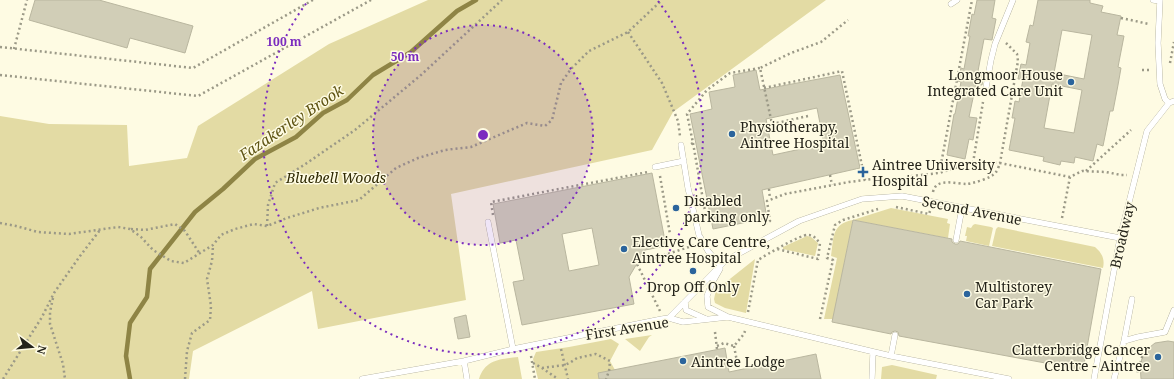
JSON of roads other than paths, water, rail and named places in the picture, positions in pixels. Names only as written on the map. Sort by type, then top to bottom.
[{"type":"lane","points":[[951,4],[957,0]]},
{"type":"lane","points":[[985,94],[991,60],[1013,0]]},
{"type":"lane","points":[[1153,0],[1160,1],[1158,43],[1160,84],[1165,98],[1172,102]]},
{"type":"lane","name":"Broadway","points":[[1094,379],[1120,238],[1147,131],[1172,102]]},
{"type":"lane","points":[[681,145],[688,188],[699,235],[708,251],[722,263],[707,296],[708,307],[728,317]]},
{"type":"lane","points":[[657,168],[684,161]]},
{"type":"lane","name":"Second Avenue","points":[[669,318],[722,263],[799,221],[862,199],[902,196],[1120,238]]},
{"type":"lane","points":[[956,240],[962,208]]},
{"type":"lane","points":[[488,222],[513,349]]},
{"type":"lane","points":[[1114,379],[1124,341],[1132,299]]},
{"type":"lane","points":[[685,302],[686,310],[706,319]]},
{"type":"lane","points":[[1124,341],[1138,336],[1165,332],[1174,310]]},
{"type":"lane","name":"First Avenue","points":[[366,379],[669,318],[683,322],[728,317],[891,356],[1009,379]]},
{"type":"lane","points":[[891,356],[895,335]]},
{"type":"lane","points":[[872,379],[873,352]]},
{"type":"lane","points":[[464,360],[467,379]]},
{"type":"waterway","name":"Fazakerley Brook","points":[[130,379],[126,356],[130,323],[147,297],[150,269],[195,212],[223,189],[255,159],[296,137],[323,113],[347,100],[373,75],[411,52],[457,11],[476,0]]},
{"type":"place","name":"Longmoor House Integrated Care Unit","points":[[1071,82]]},
{"type":"place","name":"Physiotherapy, Aintree Hospital","points":[[732,134]]},
{"type":"place","name":"Aintree University Hospital","points":[[863,172]]},
{"type":"place","name":"Disabled parking only","points":[[676,208]]},
{"type":"place","name":"Elective Care Centre, Aintree Hospital","points":[[624,249]]},
{"type":"place","name":"Drop Off Only","points":[[693,271]]},
{"type":"place","name":"Multistorey Car Park","points":[[967,294]]},
{"type":"place","name":"Clatterbridge Cancer Centre - Aintree","points":[[1158,357]]},
{"type":"place","name":"Aintree Lodge","points":[[683,361]]},
{"type":"park label","name":"Bluebell Woods","points":[[336,177]]}]
